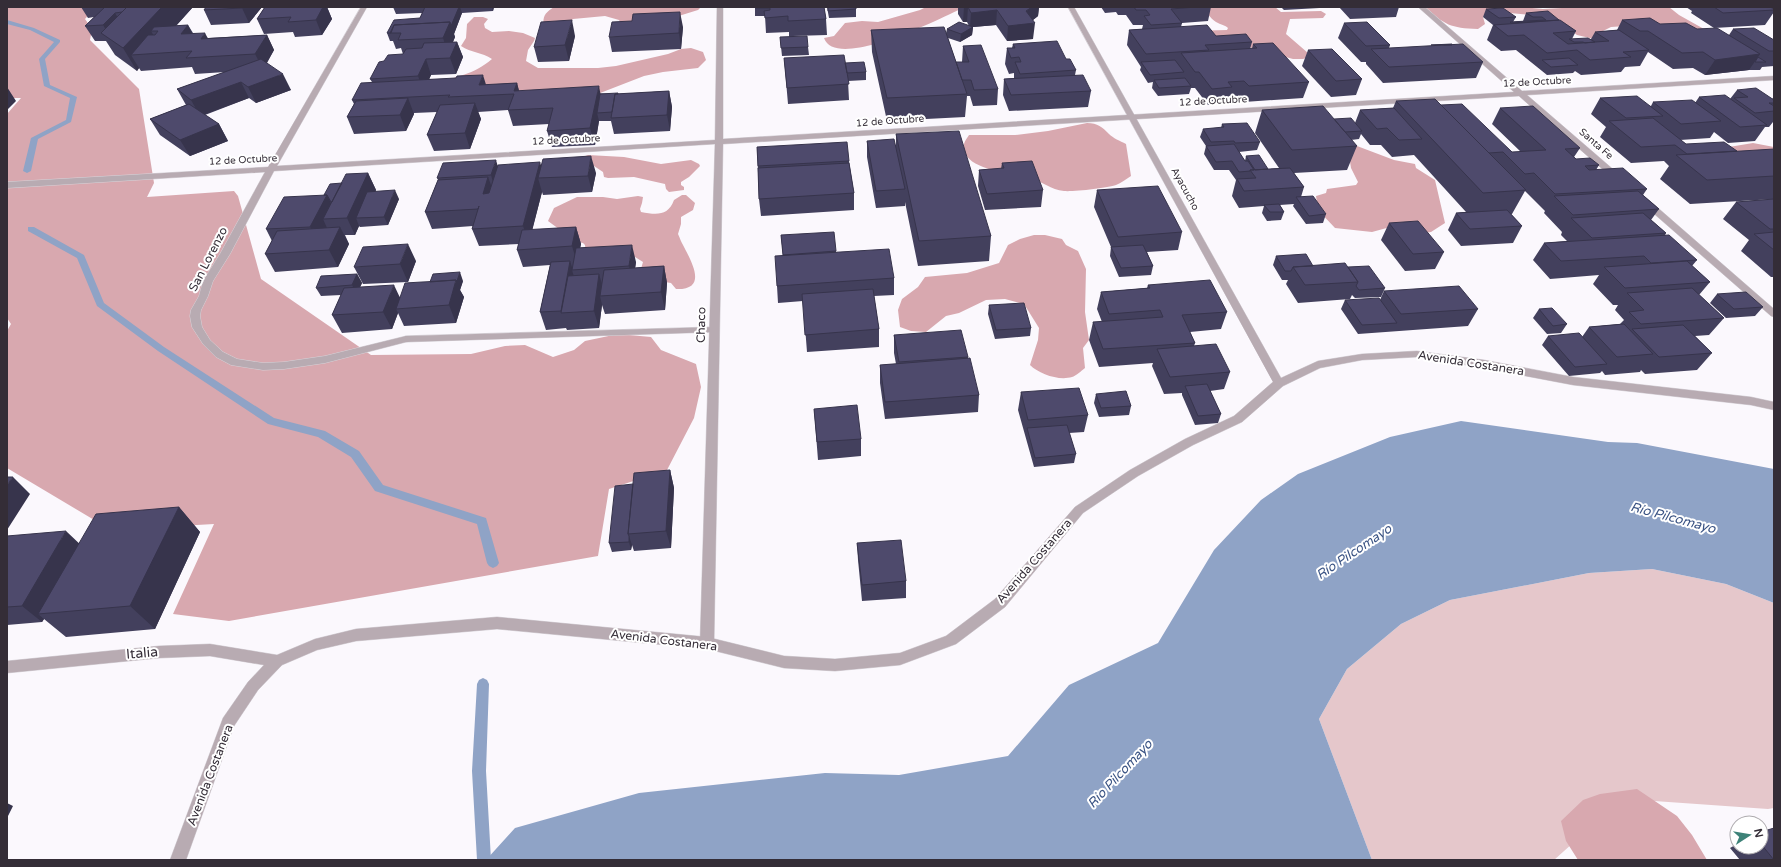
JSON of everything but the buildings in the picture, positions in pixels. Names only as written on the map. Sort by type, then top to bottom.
[{"type":"street","name":"San Lorenzo","points":[[364,7],[269,169],[223,257],[209,280],[203,297],[196,309],[195,318],[200,333],[209,345],[222,356],[242,364],[276,366],[298,364],[338,356],[406,339],[714,330]]},
{"type":"street","name":"Chaco","points":[[707,643],[719,142],[720,7]]},
{"type":"street","name":"Ayacucho","points":[[1071,7],[1280,383]]},
{"type":"street","name":"Santa Fe","points":[[1421,7],[1624,183]]},
{"type":"street","name":"12 de Octubre","points":[[7,185],[1774,78]]},
{"type":"street","points":[[1642,199],[1774,314]]},
{"type":"street","name":"Avenida Costanera","points":[[178,860],[228,723],[253,686],[277,661],[315,645],[356,635],[497,623],[707,643],[784,662],[835,666],[900,659],[950,640],[1000,603],[1079,510],[1134,473],[1189,442],[1238,419],[1280,383],[1318,365],[1362,357],[1417,354],[1484,364],[1573,381],[1750,401],[1774,406]]},
{"type":"street","name":"Italia","points":[[7,667],[159,652],[210,650],[277,661]]},
{"type":"shaded area","points":[[7,7],[96,7],[85,19],[92,29],[90,40],[139,89],[154,183],[147,197],[234,191],[238,196],[261,279],[371,355],[471,354],[505,346],[525,345],[553,357],[574,350],[585,341],[618,334],[651,337],[661,350],[696,364],[701,387],[694,418],[667,470],[609,489],[598,556],[229,621],[173,614],[214,524],[111,530],[7,468],[7,331],[11,324],[7,318],[7,114],[21,98],[7,98]]},
{"type":"shaded area","points":[[554,7],[701,7],[698,10],[656,23],[623,27],[619,20],[605,16],[573,19],[567,26],[544,28],[543,20],[545,15]]},
{"type":"shaded area","points":[[926,7],[965,7],[914,30],[868,46],[848,49],[833,47],[824,38],[834,36],[845,23],[862,21],[878,22]]},
{"type":"shaded area","points":[[1204,7],[1275,7],[1281,12],[1321,11],[1326,14],[1323,18],[1290,19],[1286,34],[1308,53],[1309,57],[1303,59],[1293,59],[1189,31],[1227,30],[1227,27],[1212,19]]},
{"type":"shaded area","points":[[1425,7],[1520,7],[1543,9],[1581,7],[1669,7],[1679,15],[1704,29],[1706,36],[1626,26],[1611,27],[1603,31],[1605,38],[1594,39],[1577,35],[1560,22],[1533,15],[1498,12],[1485,14],[1483,17],[1485,24],[1478,29],[1469,29],[1443,22]]},
{"type":"shaded area","points":[[474,17],[483,17],[488,19],[484,24],[485,28],[492,32],[509,31],[523,33],[535,38],[528,50],[526,61],[538,68],[598,68],[616,66],[668,54],[681,49],[691,48],[703,52],[706,60],[698,68],[644,76],[595,95],[521,95],[495,84],[457,90],[435,84],[478,69],[492,59],[461,46],[466,38],[467,24]]},
{"type":"shaded area","points":[[1087,123],[1100,126],[1112,137],[1126,144],[1131,176],[1112,186],[1064,191],[1055,189],[1030,178],[1001,172],[979,165],[971,160],[965,153],[964,144],[969,135],[1015,135],[1048,131]]},
{"type":"shaded area","points":[[1753,143],[1774,147],[1774,169],[1695,147],[1729,147]]},
{"type":"shaded area","points":[[1357,146],[1394,160],[1415,164],[1416,168],[1435,180],[1445,223],[1431,232],[1423,233],[1394,226],[1372,232],[1335,228],[1318,210],[1316,196],[1326,193],[1327,189],[1356,185],[1358,182],[1351,168],[1348,149]]},
{"type":"shaded area","points":[[588,155],[624,157],[661,164],[691,160],[700,166],[689,177],[681,182],[684,190],[669,192],[666,189],[665,184],[634,177],[604,177],[603,172],[594,166],[581,163],[580,158]]},
{"type":"shaded area","points":[[682,195],[686,195],[695,203],[693,210],[681,217],[681,224],[678,234],[695,273],[695,280],[692,285],[686,288],[676,289],[671,283],[659,281],[640,272],[643,262],[635,257],[586,255],[585,245],[583,243],[567,240],[563,232],[548,221],[554,208],[577,197],[603,197],[617,199],[638,196],[643,197],[640,209],[641,212],[657,214],[665,212],[669,209],[674,200]]},
{"type":"shaded area","points":[[1034,235],[1045,235],[1062,239],[1066,245],[1078,251],[1086,269],[1085,312],[1089,340],[1083,348],[1085,368],[1077,375],[1067,378],[1050,376],[1030,365],[1038,340],[1039,328],[1024,304],[1005,299],[986,300],[959,313],[946,316],[926,332],[911,331],[900,327],[898,310],[902,299],[918,287],[925,277],[967,273],[999,263],[1008,245],[1020,239]]},
{"type":"shaded area","points":[[1652,569],[1726,584],[1774,603],[1774,808],[1768,809],[1640,800],[1611,809],[1554,860],[1372,860],[1319,719],[1347,669],[1401,624],[1450,600],[1589,573]]},
{"type":"shaded area","points":[[1637,789],[1677,816],[1692,835],[1707,860],[1578,860],[1566,841],[1561,821],[1583,800],[1600,794]]},
{"type":"water","name":"Río Pilcomayo","points":[[1461,421],[1608,442],[1637,443],[1774,469],[1774,603],[1726,584],[1652,569],[1589,573],[1450,600],[1401,624],[1347,669],[1319,719],[1372,860],[486,860],[515,828],[639,793],[825,773],[899,775],[1008,756],[1069,685],[1158,643],[1214,550],[1261,500],[1298,474],[1390,437]]},
{"type":"waterway","points":[[7,22],[32,29],[58,41],[42,59],[47,86],[74,97],[69,121],[35,138],[27,171]]},
{"type":"waterway","points":[[31,229],[81,257],[100,304],[161,349],[271,421],[321,434],[355,454],[379,488],[482,521],[493,563]]},
{"type":"waterway","points":[[483,684],[479,771],[484,860]]}]
